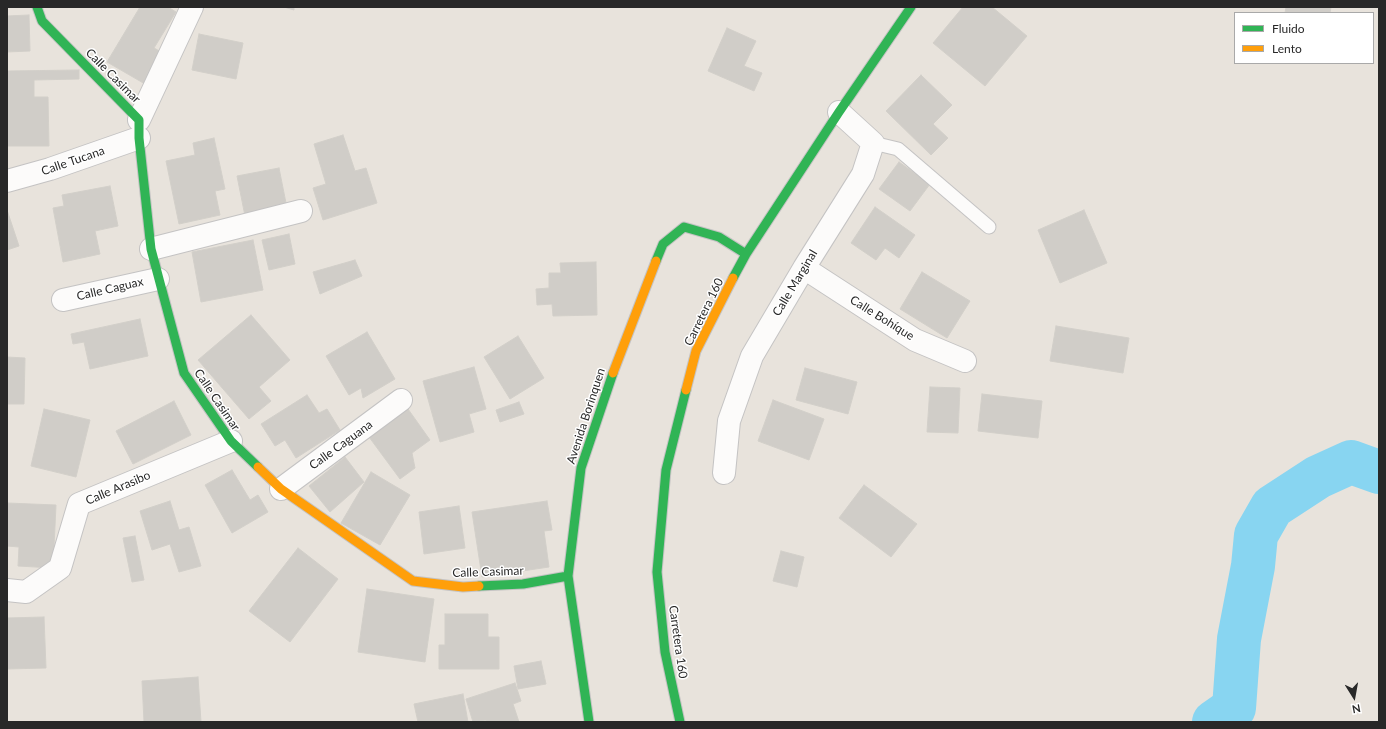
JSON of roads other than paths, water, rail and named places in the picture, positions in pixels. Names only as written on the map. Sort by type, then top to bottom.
[{"type":"street","name":"Calle Casimar","points":[[37,7],[42,21],[139,129],[151,249],[184,373],[231,441],[281,489],[413,581],[463,587],[523,584],[568,576]]},
{"type":"street","points":[[139,129],[192,7]]},
{"type":"street","name":"Carretera 160","points":[[680,722],[665,652],[657,572],[666,470],[696,351],[746,254],[839,112],[911,7]]},
{"type":"street","points":[[839,112],[873,143]]},
{"type":"street","name":"Calle Tucana","points":[[7,181],[50,169],[139,129]]},
{"type":"street","name":"Calle Marginal","points":[[724,473],[729,421],[752,356],[804,268],[863,174],[873,143]]},
{"type":"street","points":[[151,249],[301,211]]},
{"type":"street","name":"Avenida Borinquen","points":[[589,722],[568,576],[581,468],[612,375],[664,244],[684,227],[719,237],[746,254]]},
{"type":"street","name":"Calle Bohíque","points":[[804,268],[916,340],[965,361]]},
{"type":"street","name":"Calle Caguax","points":[[63,300],[158,279]]},
{"type":"street","name":"Calle Caguana","points":[[281,489],[401,400]]},
{"type":"street","name":"Calle Arasibo","points":[[7,590],[26,592],[60,568],[79,504],[231,441]]},
{"type":"lane","points":[[873,143],[898,149],[989,227]]},
{"type":"waterway","points":[[1214,722],[1234,708],[1239,639],[1253,566],[1256,535],[1272,507],[1318,477],[1351,462],[1379,472]]}]
